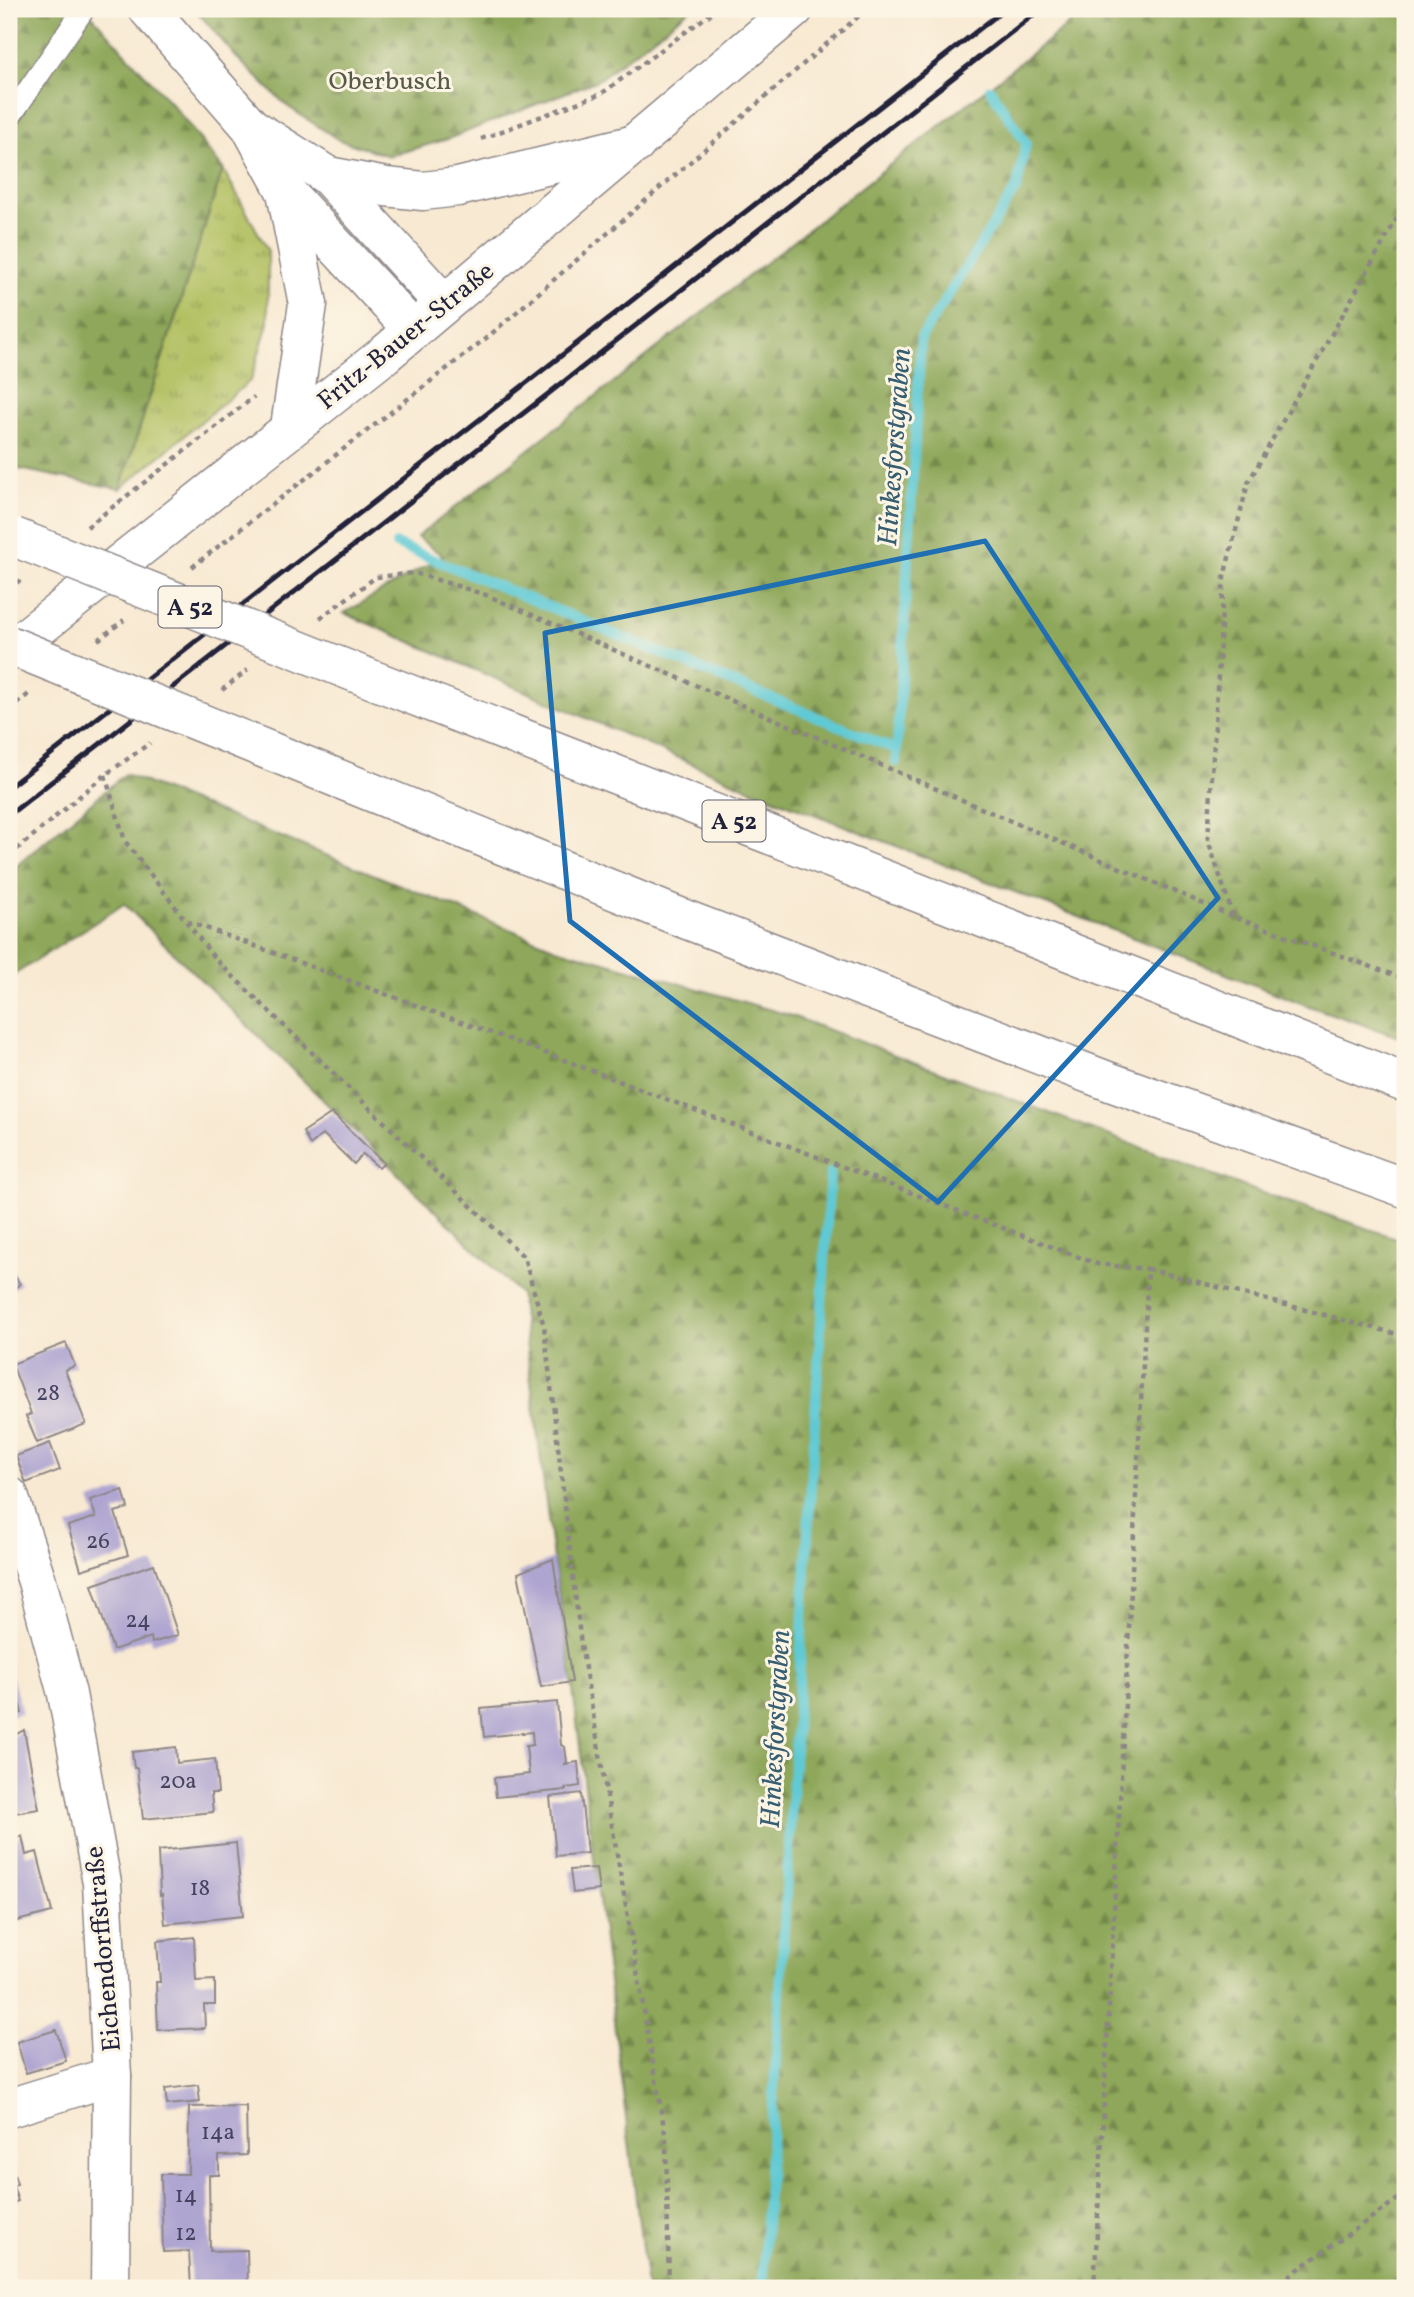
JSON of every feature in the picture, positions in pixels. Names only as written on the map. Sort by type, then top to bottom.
[{"type":"main road","points":[[148,9],[250,126],[286,192],[413,330]]},
{"type":"main road","name":"Fritz-Bauer-Straße","points":[[9,651],[413,330],[794,9]]},
{"type":"main road","points":[[250,126],[328,176],[407,267],[444,304]]},
{"type":"main road","points":[[328,176],[423,191],[636,144]]},
{"type":"main road","points":[[286,192],[308,304],[290,427]]},
{"type":"main road","name":"A 52","points":[[10,536],[1405,1083]]},
{"type":"main road","points":[[9,645],[682,918],[1112,1083],[1405,1188]]},
{"type":"main road","name":"Eichendorffstraße","points":[[9,1496],[37,1581],[67,1693],[103,1883],[112,2076],[110,2288]]},
{"type":"main road","points":[[9,2108],[112,2076]]},
{"type":"lane","points":[[9,118],[84,9]]},
{"type":"path","points":[[184,573],[490,335],[867,9]]},
{"type":"path","points":[[1405,204],[1248,483],[1224,577],[1208,840],[1234,917],[1405,979]]},
{"type":"path","points":[[96,641],[129,616]]},
{"type":"path","points":[[9,710],[31,693]]},
{"type":"path","points":[[105,775],[125,841],[215,959],[524,1257],[544,1326],[581,1645],[666,2139],[668,2288]]},
{"type":"path","points":[[186,921],[544,1052],[1097,1264],[1148,1269],[1405,1336]]},
{"type":"path","points":[[1094,2288],[1148,1269]]},
{"type":"path","points":[[1272,2288],[1405,2194]]},
{"type":"highlighted area","points":[[985,541],[1218,898],[938,1202],[570,921],[545,633]]},
{"type":"green space","points":[[9,9],[86,9],[176,109],[223,169],[120,489],[9,467]]},
{"type":"green space","name":"Oberbusch","points":[[195,9],[690,9],[598,80],[448,139],[389,156],[339,140],[287,106],[237,58]]},
{"type":"green space","points":[[1088,9],[1405,9],[1405,1039],[1306,1005],[757,792],[344,613],[443,556],[417,537]]},
{"type":"green space","points":[[223,169],[268,251],[268,323],[251,380],[120,489]]},
{"type":"green space","points":[[125,774],[556,948],[789,1015],[1259,1192],[1405,1241],[1405,2288],[647,2288],[572,1682],[553,1559],[520,1294],[124,904],[9,978],[9,872]]},
{"type":"building","points":[[332,1113],[384,1163],[379,1168],[363,1154],[354,1164],[323,1134],[310,1145],[303,1132]]},
{"type":"building","points":[[9,1267],[20,1284],[9,1292]]},
{"type":"building","points":[[66,1343],[75,1366],[65,1370],[86,1424],[37,1443],[26,1416],[31,1414],[12,1364]]},
{"type":"building","points":[[50,1443],[60,1470],[26,1483],[16,1456]]},
{"type":"building","points":[[123,1490],[128,1508],[115,1512],[128,1555],[81,1570],[68,1526],[96,1517],[90,1500]]},
{"type":"building","points":[[553,1559],[572,1682],[541,1687],[518,1573]]},
{"type":"building","points":[[154,1564],[178,1635],[152,1643],[151,1637],[113,1650],[92,1585]]},
{"type":"building","points":[[9,1666],[22,1713],[9,1716]]},
{"type":"building","points":[[557,1702],[561,1745],[565,1747],[567,1762],[565,1764],[578,1762],[580,1786],[566,1790],[496,1797],[494,1778],[529,1774],[526,1746],[533,1745],[532,1732],[484,1737],[481,1709]]},
{"type":"building","points":[[24,1730],[39,1809],[9,1814],[9,1738]]},
{"type":"building","points":[[176,1747],[177,1763],[215,1759],[218,1793],[211,1793],[213,1812],[143,1819],[137,1768],[134,1768],[132,1752]]},
{"type":"building","points":[[581,1793],[587,1853],[556,1856],[550,1797]]},
{"type":"building","points":[[22,1836],[26,1855],[37,1852],[52,1912],[9,1923],[9,1840]]},
{"type":"building","points":[[236,1843],[243,1916],[165,1924],[162,1894],[160,1895],[158,1851]]},
{"type":"building","points":[[596,1868],[599,1890],[573,1893],[570,1870]]},
{"type":"building","points":[[194,1937],[196,1981],[215,1980],[215,2005],[204,2005],[205,2028],[158,2030],[156,1982],[160,1982],[157,1941]]},
{"type":"building","points":[[56,2030],[66,2061],[26,2073],[17,2042]]},
{"type":"building","points":[[198,2085],[200,2102],[167,2105],[165,2089]]},
{"type":"building","points":[[246,2106],[247,2155],[219,2156],[219,2175],[209,2175],[210,2251],[247,2250],[248,2288],[191,2288],[189,2251],[163,2252],[161,2174],[188,2174],[189,2107]]},
{"type":"building","points":[[9,2168],[12,2168],[17,2184],[13,2186],[18,2201],[9,2204]]},
{"type":"waterway","name":"Hinkesforstgraben","points":[[896,762],[921,338],[1017,187],[1026,143],[990,89]]},
{"type":"waterway","points":[[396,544],[897,750]]},
{"type":"waterway","name":"Hinkesforstgraben","points":[[762,2288],[830,1173]]},
{"type":"railway","points":[[9,787],[1005,9]]},
{"type":"railway","points":[[9,815],[1041,9]]}]
